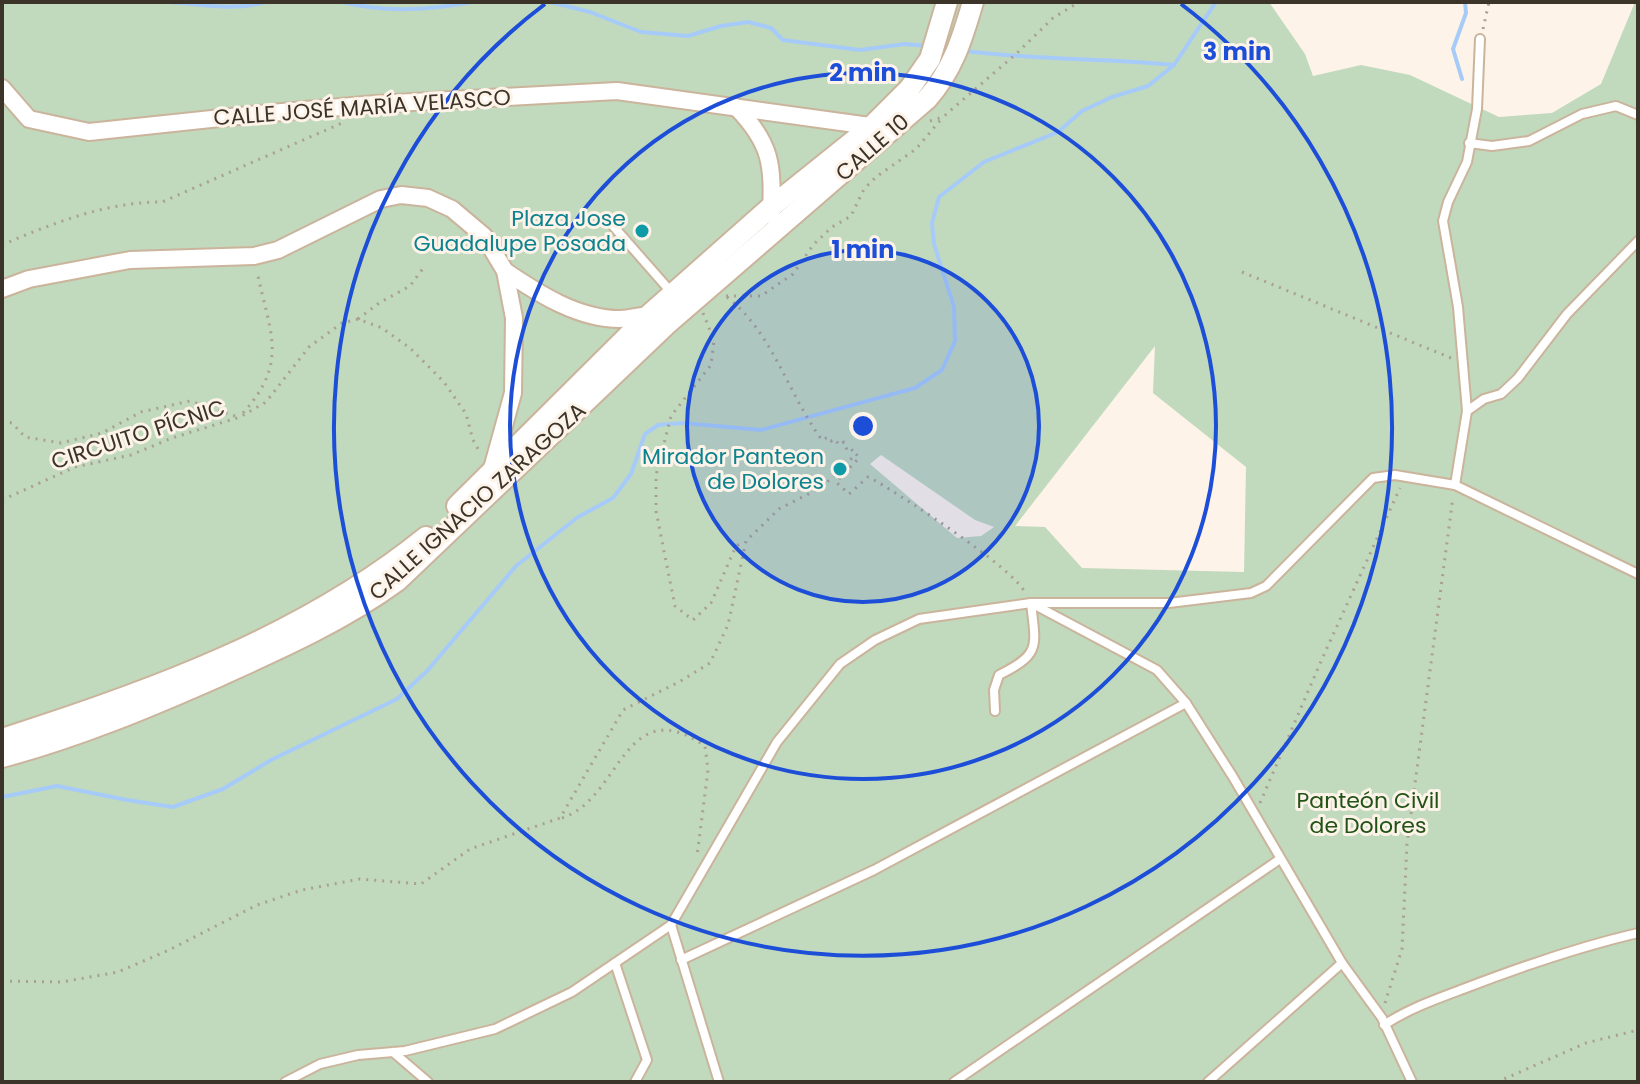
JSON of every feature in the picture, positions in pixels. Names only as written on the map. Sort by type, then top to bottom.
[{"type":"street","name":"CALLE 10","points":[[771,207],[872,126],[910,88],[933,52],[947,2]]},
{"type":"street","name":"CALLE 10","points":[[769,235],[894,129],[938,86],[958,51],[973,2]]},
{"type":"street","name":"CALLE JOSÉ MARÍA VELASCO","points":[[2,88],[29,119],[89,132],[303,110],[597,91],[617,91],[894,129]]},
{"type":"street","points":[[736,107],[765,143],[771,170],[769,235]]},
{"type":"street","name":"CALLE IGNACIO ZARAGOZA","points":[[2,289],[29,279],[130,260],[254,256],[278,250],[381,199],[401,195],[428,198],[452,209],[484,236],[505,271],[514,318],[514,382],[509,413],[491,474]]},
{"type":"street","name":"CALLE IGNACIO ZARAGOZA","points":[[2,757],[137,712],[299,639],[350,613],[397,581],[658,319],[672,294],[771,207]]},
{"type":"street","name":"CALLE IGNACIO ZARAGOZA","points":[[2,739],[117,702],[253,643],[367,581],[427,536],[658,319],[722,288],[769,235]]},
{"type":"street","name":"CALLE IGNACIO ZARAGOZA","points":[[505,271],[555,303],[589,314],[620,319],[658,319]]},
{"type":"lane","points":[[1455,485],[1467,411],[1458,307],[1443,221],[1448,202],[1467,162],[1477,109],[1480,39]]},
{"type":"lane","points":[[1469,143],[1492,146],[1529,141],[1582,114],[1616,106],[1638,115]]},
{"type":"lane","points":[[607,219],[672,294]]},
{"type":"lane","points":[[1467,411],[1484,399],[1501,394],[1567,314],[1638,241]]},
{"type":"lane","points":[[285,1082],[320,1064],[358,1055],[393,1052],[495,1029],[572,992],[671,925],[777,742],[840,664],[875,640],[919,619],[1031,603],[1169,603],[1251,593],[1266,586],[1373,478],[1395,475],[1455,485],[1638,574]]},
{"type":"lane","points":[[1031,603],[1157,670],[1186,703],[1342,963],[1382,1020],[1412,1082]]},
{"type":"lane","points":[[995,711],[994,690],[999,675],[1024,662],[1036,642],[1031,603]]},
{"type":"lane","points":[[681,960],[874,870],[1186,703]]},
{"type":"lane","points":[[954,1082],[1280,859]]},
{"type":"lane","points":[[671,925],[719,1082]]},
{"type":"lane","points":[[1382,1020],[1533,962],[1638,933]]},
{"type":"lane","points":[[615,963],[647,1060],[635,1082]]},
{"type":"lane","points":[[1208,1082],[1342,963]]},
{"type":"lane","points":[[393,1052],[428,1082]]},
{"type":"path","points":[[722,288],[761,296],[793,274],[813,245],[832,227],[851,216],[864,189],[876,177],[916,149],[943,117],[1053,18],[1079,2]]},
{"type":"path","points":[[1480,39],[1489,2]]},
{"type":"path","points":[[928,121],[943,117]]},
{"type":"path","points":[[2,245],[75,216],[135,202],[162,202],[325,133],[350,119]]},
{"type":"path","name":"CIRCUITO PÍCNIC","points":[[240,417],[256,399],[273,364],[273,345],[254,256]]},
{"type":"path","name":"CIRCUITO PÍCNIC","points":[[2,500],[75,467],[131,455],[172,438],[240,417],[266,402],[309,347],[342,323],[358,319],[410,286],[424,267]]},
{"type":"path","points":[[1242,272],[1462,363]]},
{"type":"path","points":[[722,288],[768,343],[785,379],[822,440],[828,437],[831,441],[835,439],[839,445],[844,442],[847,450],[850,448],[859,458],[836,482],[849,494],[868,477],[876,481],[1001,566],[1023,586],[1031,603]]},
{"type":"path","points":[[697,298],[714,340],[711,365],[671,416],[656,475],[656,511],[675,606],[693,620],[711,603],[736,546],[746,541],[779,509],[818,489],[856,454]]},
{"type":"path","points":[[358,319],[382,328],[410,348],[444,382],[466,414],[473,440],[491,474]]},
{"type":"path","name":"CIRCUITO PÍCNIC","points":[[2,421],[12,423],[25,437],[61,443],[102,433],[141,412],[190,401],[240,417]]},
{"type":"path","points":[[1255,816],[1322,659],[1405,478]]},
{"type":"path","points":[[1382,1020],[1402,949],[1407,844],[1455,485]]},
{"type":"path","points":[[560,818],[623,710],[710,663],[728,625],[746,541]]},
{"type":"path","points":[[2,981],[62,982],[118,972],[257,905],[302,890],[360,879],[421,884],[470,849],[576,813],[645,734],[660,729],[685,732],[705,746],[708,770],[695,884]]},
{"type":"path","points":[[1497,1082],[1586,1043],[1638,1030]]},
{"type":"green space","name":"Panteón Civil de Dolores","points":[[2,2],[1269,2],[1305,54],[1313,76],[1361,65],[1410,75],[1499,117],[1552,113],[1601,84],[1635,2],[1638,2],[1638,1082],[2,1082]],"holes":[[[1155,346],[1153,393],[1246,467],[1244,572],[1082,568],[1045,527],[1015,526]],[[881,455],[975,520],[994,527],[981,536],[957,538],[870,464]]]},
{"type":"waterway","points":[[170,2],[230,7],[266,2]]},
{"type":"waterway","points":[[342,2],[375,8],[408,9],[473,2]]},
{"type":"waterway","points":[[550,2],[590,12],[641,32],[688,36],[748,22],[771,28],[783,40],[860,50],[905,44],[928,46]]},
{"type":"waterway","points":[[2,797],[57,786],[173,807],[223,789],[271,760],[397,699],[427,671],[516,566],[578,517],[613,498],[631,474],[645,434],[658,425],[683,423],[761,430],[915,388],[942,370],[955,341],[954,307],[934,244],[932,223],[939,197],[984,162],[1058,132],[1082,111],[1112,97],[1148,86],[1174,65],[1216,2]]},
{"type":"waterway","points":[[1462,79],[1453,49],[1466,13],[1465,2]]},
{"type":"waterway","points":[[965,51],[1174,65]]},
{"type":"place","name":"Plaza Jose Guadalupe Posada","points":[[642,231]]},
{"type":"place","name":"Mirador Panteon de Dolores","points":[[840,469]]}]
